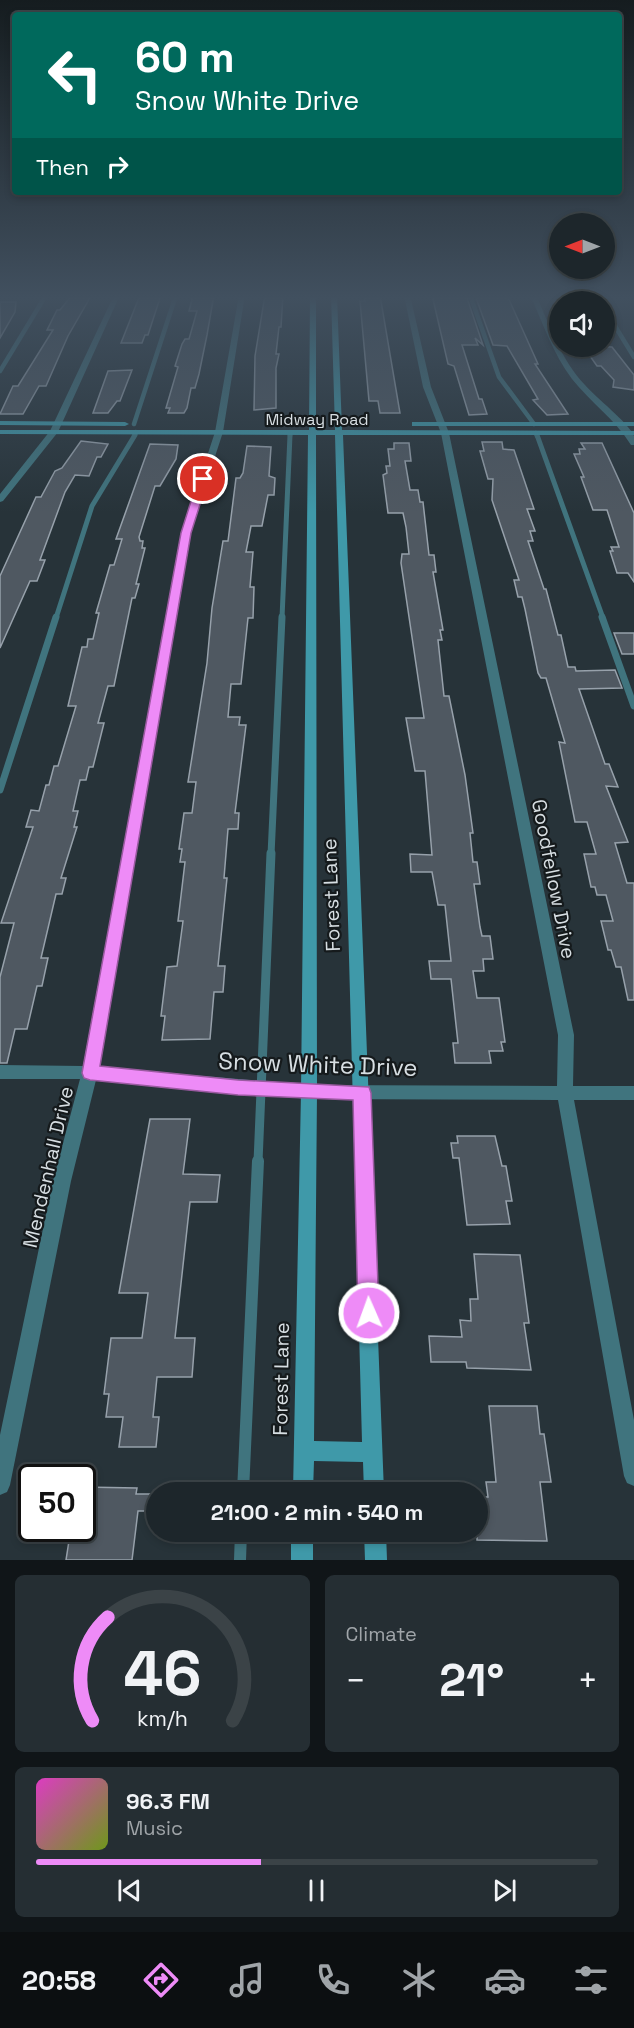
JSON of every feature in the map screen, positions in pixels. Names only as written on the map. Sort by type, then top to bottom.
[{"type":"main road","name":"Forest Lane","points":[[303,1482],[309,1092],[312,368]]},
{"type":"main road","name":"Forest Lane","points":[[335,368],[374,1482]]},
{"type":"main road","name":"Midway Road","points":[[0,423],[58,423],[135,428]]},
{"type":"main road","name":"Midway Road","points":[[535,429],[634,424]]},
{"type":"main road","name":"Midway Road","points":[[0,432],[135,428],[337,428],[535,429],[632,433]]},
{"type":"main road","name":"Midway Road","points":[[220,428],[290,432],[311,428]]},
{"type":"main road","points":[[303,1451],[373,1452]]},
{"type":"main road","points":[[302,1542],[302,1560]]},
{"type":"main road","points":[[375,1542],[375,1560]]},
{"type":"street","points":[[0,499],[54,432],[83,368]]},
{"type":"street","name":"Mendenhall Drive","points":[[0,1485],[62,1181],[90,1073],[186,533],[220,428],[230,368]]},
{"type":"street","name":"Goodfellow Drive","points":[[423,368],[427,387],[443,429],[566,1035],[565,1093],[634,1476]]},
{"type":"street","points":[[569,368],[573,376],[619,424],[632,433],[634,443]]},
{"type":"street","name":"Snow White Drive","points":[[0,1072],[90,1073],[309,1092],[634,1093]]},
{"type":"lane","points":[[0,790],[92,506],[135,428],[154,368]]},
{"type":"lane","points":[[496,368],[499,377],[535,429],[634,706]]},
{"type":"lane","points":[[243,1482],[263,1089],[290,432]]},
{"type":"lane","points":[[240,1560],[241,1542]]},
{"type":"building","points":[[29,368],[54,368],[46,386],[39,386],[23,414],[0,414],[13,386],[18,386]]},
{"type":"building","points":[[178,368],[200,368],[195,388],[191,388],[184,413],[168,413],[170,408],[166,408]]},
{"type":"building","points":[[255,368],[276,368],[276,408],[254,410]]},
{"type":"building","points":[[366,368],[392,368],[400,413],[380,413],[378,401],[369,401]]},
{"type":"building","points":[[455,368],[469,368],[479,399],[482,399],[487,414],[469,415]]},
{"type":"building","points":[[520,368],[538,368],[568,414],[547,415],[533,400],[538,399]]},
{"type":"building","points":[[603,368],[628,368],[634,375],[634,390],[613,387],[614,380]]},
{"type":"building","points":[[132,370],[120,401],[117,401],[108,413],[93,413],[108,371]]},
{"type":"building","points":[[81,441],[108,444],[101,457],[97,457],[89,476],[75,475],[65,492],[40,560],[45,560],[37,581],[30,581],[0,648],[0,576],[36,497],[41,497],[55,471],[62,468]]},
{"type":"building","points":[[482,442],[502,442],[503,449],[514,450],[534,509],[527,509],[535,531],[530,531],[533,541],[528,541],[544,589],[546,589],[558,635],[561,635],[568,667],[575,667],[576,671],[615,670],[622,688],[579,689],[605,764],[609,764],[618,787],[606,786],[628,842],[615,843],[627,883],[634,883],[634,1000],[628,1000],[621,967],[616,967],[611,950],[608,950],[601,921],[613,921],[606,895],[597,895],[595,887],[591,887],[584,854],[596,854],[587,822],[575,822],[559,742],[565,743],[546,678],[541,678],[538,673],[522,597],[518,597],[514,580],[519,580],[492,500],[493,479],[488,479],[480,451],[484,451]]},
{"type":"building","points":[[394,443],[409,443],[411,461],[405,461],[410,490],[418,490],[420,502],[423,502],[429,555],[434,555],[436,572],[433,572],[443,630],[440,630],[442,640],[438,640],[444,696],[449,696],[465,775],[473,833],[470,833],[473,862],[477,862],[480,884],[474,884],[480,927],[482,936],[490,936],[493,959],[483,959],[484,971],[473,971],[477,998],[499,998],[505,1042],[501,1042],[503,1051],[489,1051],[491,1063],[455,1063],[453,1043],[458,1043],[451,979],[431,979],[429,961],[451,961],[445,905],[438,905],[432,872],[411,872],[410,854],[432,855],[425,771],[415,771],[406,718],[424,718],[401,563],[402,554],[409,554],[406,527],[403,513],[388,513],[383,475],[387,473],[386,466],[390,466],[388,449],[394,449]]},
{"type":"building","points":[[581,443],[602,443],[634,513],[634,582],[628,573],[617,573],[610,551],[613,551],[611,547],[619,547],[607,510],[593,510],[581,477],[584,477],[574,454],[580,454],[579,449],[585,449]]},
{"type":"building","points":[[150,444],[178,445],[176,459],[160,486],[155,486],[139,537],[140,541],[143,541],[142,548],[145,548],[136,584],[139,584],[135,598],[132,598],[114,686],[108,686],[98,723],[104,723],[93,767],[89,767],[86,780],[80,780],[73,811],[78,811],[74,827],[77,827],[61,878],[66,878],[62,894],[56,894],[41,958],[48,958],[42,986],[37,986],[27,1029],[15,1029],[7,1063],[0,1063],[0,977],[14,923],[1,923],[33,827],[26,827],[31,810],[39,811],[54,766],[58,766],[76,706],[68,706],[82,647],[87,647],[88,639],[93,639],[99,613],[96,613],[110,565],[114,565],[122,539],[116,539]]},
{"type":"building","points":[[247,446],[271,447],[269,476],[275,478],[274,495],[268,495],[262,526],[251,526],[246,552],[253,552],[250,587],[254,587],[253,618],[248,618],[241,684],[231,684],[228,717],[240,717],[239,725],[246,725],[235,813],[239,813],[238,829],[228,829],[224,878],[227,878],[218,966],[225,966],[223,992],[214,992],[210,1039],[162,1040],[165,1016],[161,1016],[167,967],[177,966],[183,921],[178,921],[185,862],[180,862],[182,849],[179,849],[184,813],[192,813],[196,782],[188,782],[207,663],[212,608],[223,541],[228,541],[236,478],[240,478],[243,473]]},
{"type":"building","points":[[614,633],[634,633],[634,654],[622,654]]},
{"type":"building","points":[[150,1119],[190,1119],[183,1174],[220,1175],[217,1202],[190,1202],[175,1338],[195,1338],[192,1377],[157,1377],[153,1417],[159,1417],[156,1447],[119,1447],[123,1417],[106,1417],[109,1394],[104,1394],[111,1338],[142,1338],[148,1293],[119,1293]]},
{"type":"building","points":[[457,1136],[495,1136],[502,1166],[506,1166],[512,1201],[506,1201],[510,1224],[467,1225],[459,1158],[453,1158],[451,1143],[458,1143]]},
{"type":"building","points":[[474,1254],[520,1255],[529,1323],[524,1323],[531,1370],[467,1368],[466,1362],[431,1362],[429,1336],[462,1337],[460,1320],[471,1321],[470,1299],[478,1299]]},
{"type":"building","points":[[489,1406],[537,1406],[540,1434],[544,1434],[551,1482],[540,1482],[547,1541],[488,1540],[488,1482],[496,1482]]},
{"type":"building","points":[[96,1487],[137,1488],[136,1494],[146,1494],[146,1511],[138,1511],[132,1560],[66,1560],[69,1542],[96,1542]]},
{"type":"route","points":[[203,479],[186,533],[90,1073],[155,1077],[238,1087],[362,1093],[369,1313]]}]
